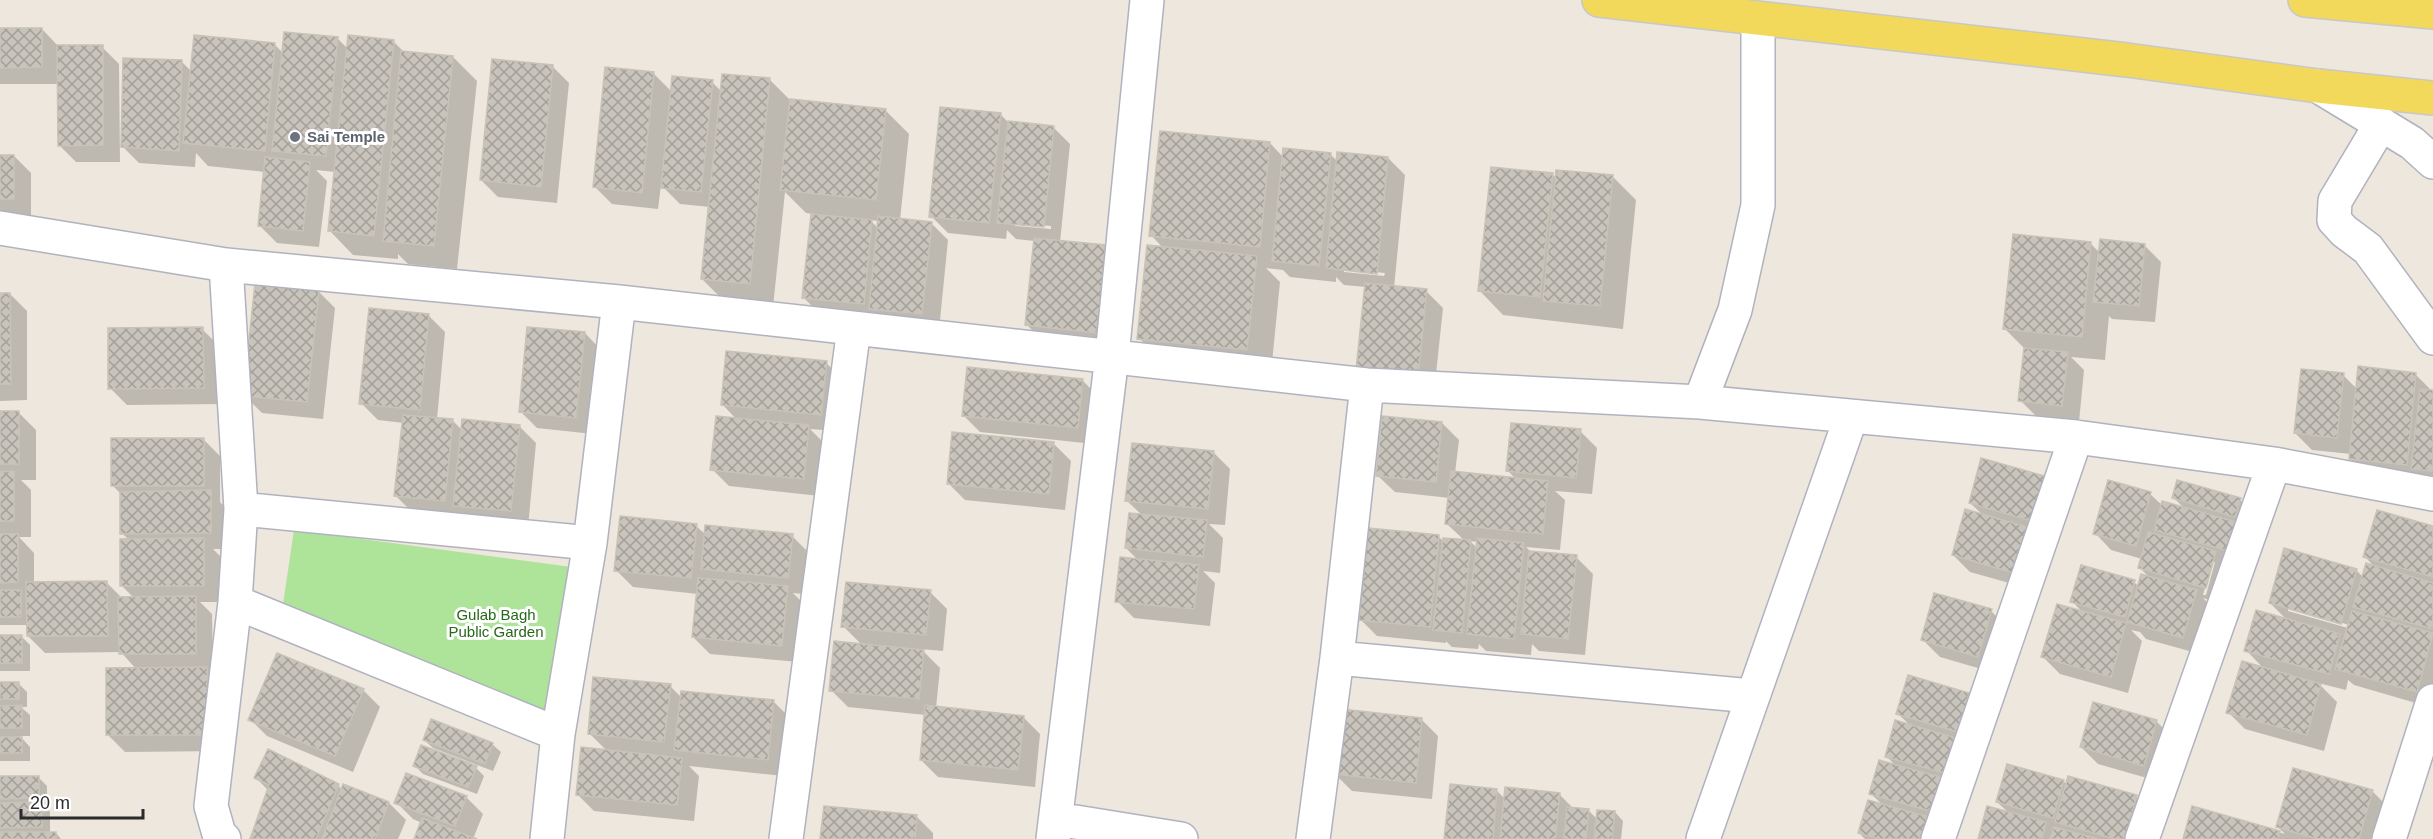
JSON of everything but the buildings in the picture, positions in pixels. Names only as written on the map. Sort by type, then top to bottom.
[{"type":"main road","points":[[1599,0],[2127,60],[2318,86],[2433,98]]},
{"type":"main road","points":[[2305,0],[2433,12]]},
{"type":"street","points":[[1147,0],[1112,356],[1055,829],[1181,839]]},
{"type":"street","points":[[1700,402],[1735,310],[1758,206],[1758,19]]},
{"type":"street","points":[[2318,86],[2412,142],[2433,162]]},
{"type":"street","points":[[2381,124],[2335,201],[2334,220],[2368,249],[2433,338]]},
{"type":"street","points":[[0,228],[226,265],[619,302],[1367,385],[1700,402],[2076,437],[2274,464],[2433,494]]},
{"type":"street","points":[[224,839],[219,834],[211,806],[235,602],[241,509],[226,265]]},
{"type":"street","points":[[547,839],[558,734],[590,543],[619,302]]},
{"type":"street","points":[[786,839],[854,328]]},
{"type":"street","points":[[1313,839],[1337,658],[1367,385]]},
{"type":"street","points":[[1703,839],[1851,417]]},
{"type":"street","points":[[1938,839],[2076,437]]},
{"type":"street","points":[[2142,839],[2274,464]]},
{"type":"street","points":[[241,509],[590,543]]},
{"type":"street","points":[[235,602],[558,734]]},
{"type":"street","points":[[1337,658],[1752,696]]},
{"type":"street","points":[[2389,839],[2433,701]]},
{"type":"green space","name":"Gulab Bagh Public Garden","points":[[294,530],[579,568],[549,716],[282,611]]},
{"type":"place","name":"Sai Temple","points":[[295,137]]}]
